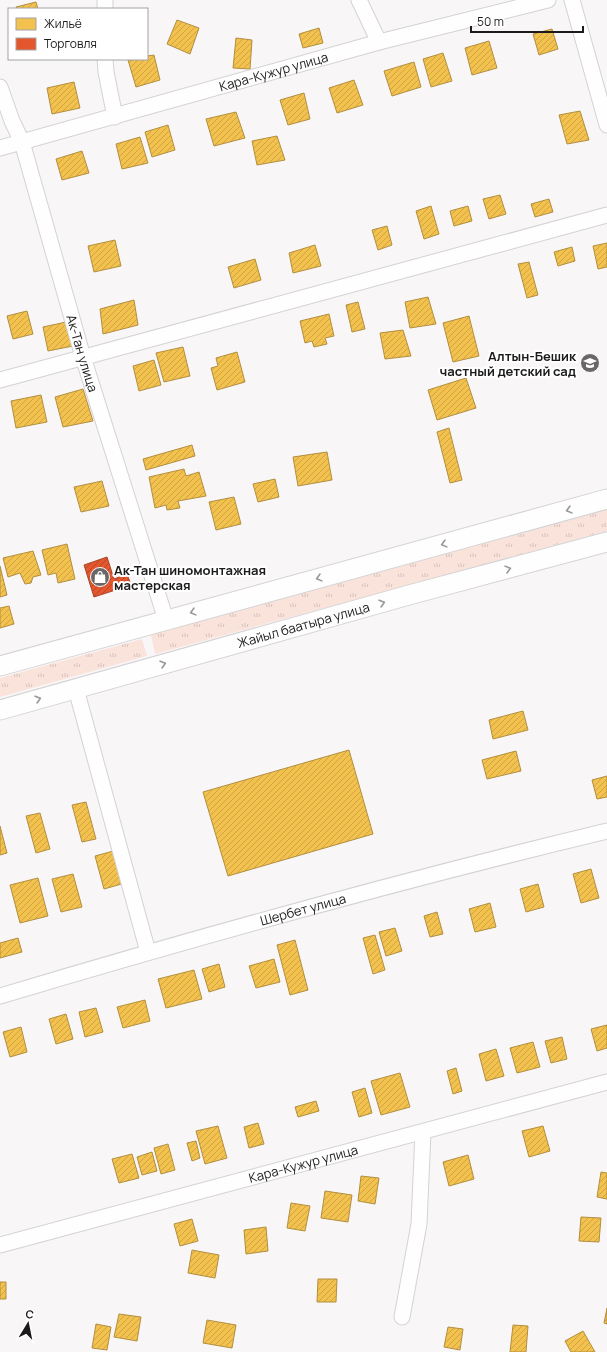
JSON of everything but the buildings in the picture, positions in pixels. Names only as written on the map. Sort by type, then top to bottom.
[{"type":"main road","points":[[0,666],[607,499]]},
{"type":"main road","name":"Жайыл баатыра улица","points":[[0,710],[607,542]]},
{"type":"street","points":[[359,0],[380,42]]},
{"type":"street","name":"Кара-Кужур улица","points":[[0,148],[380,42],[548,0]]},
{"type":"street","points":[[572,0],[607,125]]},
{"type":"street","points":[[105,60],[115,117]]},
{"type":"street","name":"Ак-Тан улица","points":[[0,86],[12,121],[22,142],[83,357],[166,620]]},
{"type":"street","points":[[0,380],[607,215]]},
{"type":"street","points":[[76,688],[148,952]]},
{"type":"street","name":"Шербет улица","points":[[0,996],[148,952],[476,863],[607,831]]},
{"type":"street","name":"Кара-Кужур улица","points":[[0,1245],[607,1082]]},
{"type":"street","points":[[402,1317],[419,1224],[423,1132]]},
{"type":"green space","points":[[607,510],[607,531],[155,654],[151,635]]},
{"type":"green space","points":[[142,639],[147,656],[0,697],[0,678]]},
{"type":"place","name":"Алтын-Бешик частный детский сад","points":[[590,363]]},
{"type":"place","name":"Ак-Тан шиномонтажная мастерская","points":[[100,577]]}]
